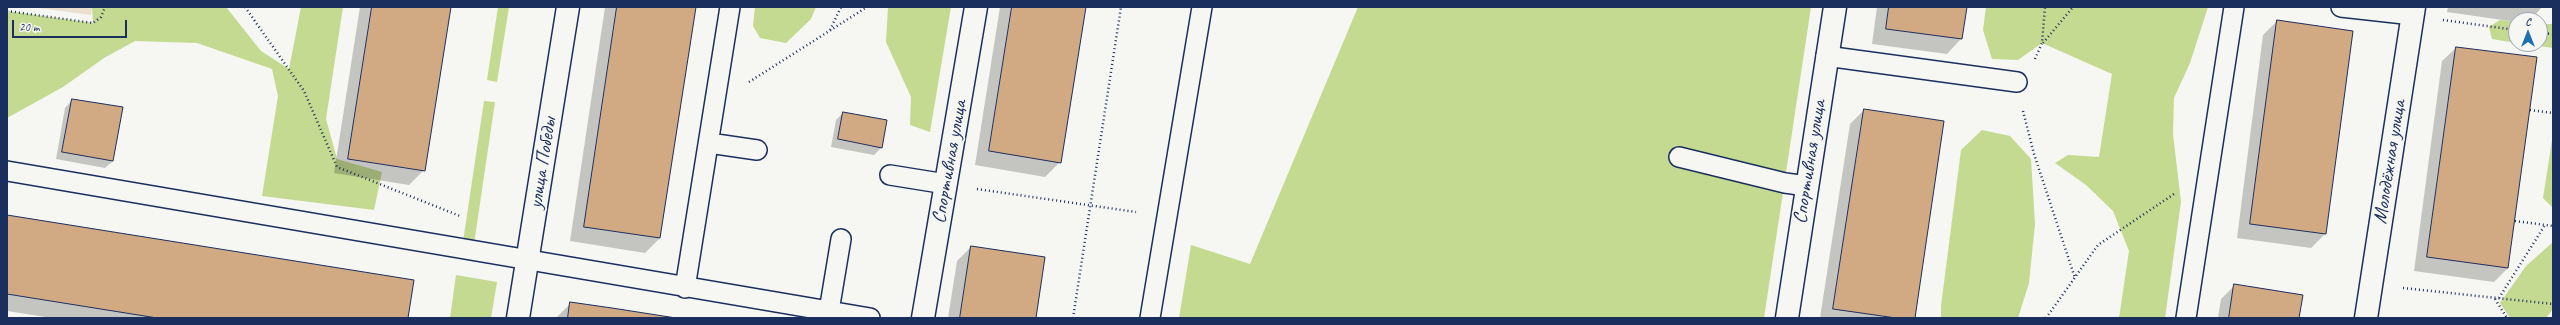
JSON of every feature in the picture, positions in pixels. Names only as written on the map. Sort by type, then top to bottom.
[{"type":"street","name":"улица Победы","points":[[518,318],[568,7]]},
{"type":"street","name":"Спортивная улица","points":[[923,318],[976,7]]},
{"type":"street","name":"Спортивная улица","points":[[1787,318],[1826,56],[1835,7]]},
{"type":"street","name":"Молодёжная улица","points":[[2366,318],[2414,11]]},
{"type":"lane","points":[[685,288],[730,7]]},
{"type":"lane","points":[[1150,318],[1202,7]]},
{"type":"lane","points":[[2186,318],[2234,7]]},
{"type":"lane","points":[[2341,7],[2414,11]]},
{"type":"lane","points":[[1826,56],[2017,82]]},
{"type":"lane","points":[[709,143],[757,150]]},
{"type":"lane","points":[[1679,157],[1785,183],[1807,186]]},
{"type":"lane","points":[[7,171],[685,288],[870,318]]},
{"type":"lane","points":[[890,175],[946,184]]},
{"type":"lane","points":[[829,311],[841,239]]},
{"type":"path","points":[[7,11],[93,23],[101,17],[105,7]]},
{"type":"path","points":[[245,7],[304,91],[337,167],[460,216]]},
{"type":"path","points":[[830,30],[841,7]]},
{"type":"path","points":[[715,104],[867,7]]},
{"type":"path","points":[[1073,318],[1121,7]]},
{"type":"path","points":[[2042,43],[2045,7]]},
{"type":"path","points":[[2073,7],[2042,43],[2032,65],[2017,82],[2034,154],[2075,278]]},
{"type":"path","points":[[2439,19],[2508,29]]},
{"type":"path","points":[[2530,110],[2553,113]]},
{"type":"path","points":[[2046,318],[2098,245],[2145,212],[2208,173]]},
{"type":"path","points":[[946,184],[1166,216]]},
{"type":"path","points":[[2515,221],[2553,226]]},
{"type":"path","points":[[2500,298],[2545,225]]},
{"type":"path","points":[[2397,288],[2553,304]]},
{"type":"path","points":[[2495,298],[2507,318]]},
{"type":"shaded area","points":[[31,7],[92,7],[91,15]]},
{"type":"green space","points":[[92,7],[226,7],[261,51],[289,69],[301,7],[343,7],[326,119],[337,159],[382,172],[374,210],[262,196],[278,96],[272,69],[197,43],[135,41],[104,58],[63,87],[7,118],[7,11],[93,23]]},
{"type":"green space","points":[[498,7],[509,7],[497,82],[487,80]]},
{"type":"green space","points":[[755,7],[816,7],[811,19],[786,43],[760,38],[753,26]]},
{"type":"green space","points":[[888,7],[951,7],[930,132],[910,125],[911,97],[886,42]]},
{"type":"green space","points":[[1358,7],[1811,7],[1764,318],[1179,318],[1191,245],[1250,264]]},
{"type":"green space","points":[[1986,7],[2208,7],[2190,63],[2174,98],[2173,134],[2181,202],[2165,318],[2119,318],[2129,251],[2113,211],[2086,185],[2055,163],[2068,155],[2099,157],[2112,74],[2042,43],[2018,60],[1992,59],[1983,30]]},
{"type":"green space","points":[[2500,20],[2508,21],[2508,42],[2492,39],[2489,27]]},
{"type":"green space","points":[[2548,24],[2553,24],[2553,48],[2548,47]]},
{"type":"green space","points":[[484,101],[495,102],[474,244],[463,242]]},
{"type":"green space","points":[[1982,130],[2010,136],[2031,159],[2035,224],[2029,283],[2018,318],[1941,318],[1941,306],[1961,150]]},
{"type":"green space","points":[[2553,134],[2553,208],[2543,198]]},
{"type":"green space","points":[[2553,242],[2553,309],[2546,318],[2510,318],[2500,303],[2526,266]]},
{"type":"green space","points":[[456,275],[497,282],[491,318],[450,318]]},
{"type":"building","points":[[372,7],[451,7],[425,171],[348,159]]},
{"type":"building","points":[[617,7],[696,7],[660,238],[584,227]]},
{"type":"building","points":[[1012,7],[1086,7],[1061,163],[989,151]]},
{"type":"building","points":[[1889,7],[1967,7],[1962,39],[1886,29]]},
{"type":"building","points":[[2277,20],[2353,31],[2326,234],[2250,224]]},
{"type":"building","points":[[2456,47],[2537,57],[2508,268],[2427,257]]},
{"type":"building","points":[[72,99],[123,107],[113,161],[62,152]]},
{"type":"building","points":[[1864,109],[1944,121],[1915,318],[1896,318],[1833,309]]},
{"type":"building","points":[[843,112],[887,120],[882,148],[838,139]]},
{"type":"building","points":[[7,215],[414,280],[408,318],[157,318],[7,294]]},
{"type":"building","points":[[971,246],[1045,257],[1036,318],[960,318]]},
{"type":"building","points":[[2234,284],[2303,295],[2299,318],[2229,318]]},
{"type":"building","points":[[570,302],[612,308],[676,318],[568,318]]}]
